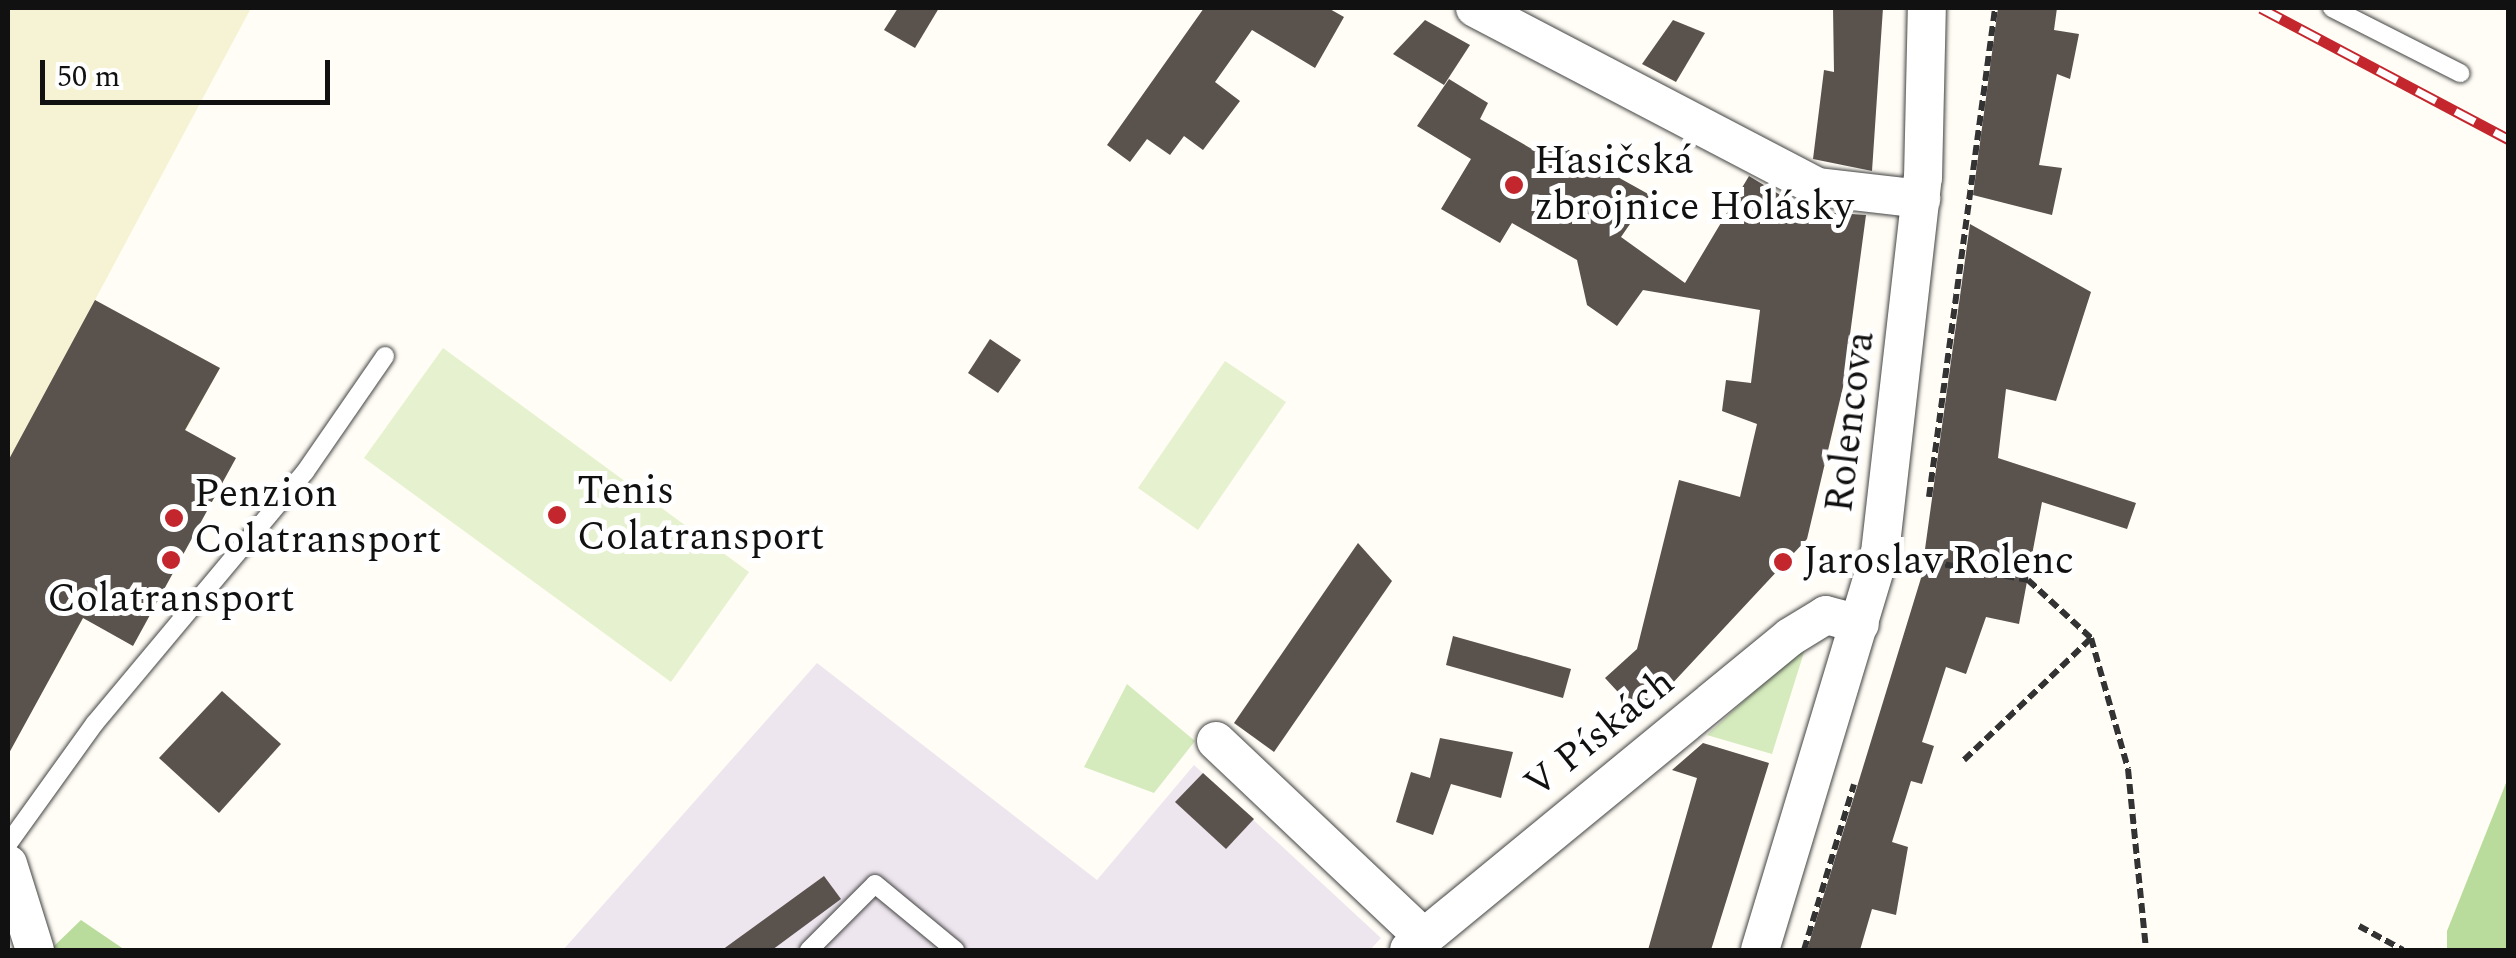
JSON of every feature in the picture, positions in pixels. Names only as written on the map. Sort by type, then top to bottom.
[{"type":"street","points":[[1475,8],[1818,187],[1921,198]]},
{"type":"street","name":"Rolencova","points":[[1760,950],[1880,553],[1921,198],[1927,8]]},
{"type":"street","name":"V Pískách","points":[[1416,944],[1790,637],[1826,615],[1860,624]]},
{"type":"street","points":[[1216,741],[1416,944]]},
{"type":"street","points":[[8,864],[35,950]]},
{"type":"lane","points":[[2332,8],[2460,73]]},
{"type":"lane","points":[[8,844],[95,723],[304,472],[385,356]]},
{"type":"lane","points":[[809,950],[875,884],[954,950]]},
{"type":"path","points":[[1880,553],[2028,580],[2091,638],[2128,768],[2146,950]]},
{"type":"path","points":[[1964,760],[2091,638]]},
{"type":"path","points":[[2359,926],[2403,950]]},
{"type":"shaded area","points":[[8,8],[251,8],[95,300],[220,368],[52,675],[8,651]]},
{"type":"shaded area","points":[[817,663],[1097,880],[1194,765],[1381,938],[1370,950],[563,950]]},
{"type":"green space","name":"Tenis Colatransport","points":[[443,348],[749,572],[671,682],[364,458]]},
{"type":"green space","points":[[1225,361],[1286,402],[1198,530],[1138,488]]},
{"type":"green space","points":[[1805,649],[1772,754],[1707,735],[1799,650]]},
{"type":"green space","points":[[1127,684],[1195,741],[1154,793],[1084,767]]},
{"type":"green space","points":[[2508,778],[2508,950],[2447,950],[2447,931]]},
{"type":"green space","points":[[81,920],[125,950],[50,950]]},
{"type":"building","points":[[898,8],[939,8],[915,48],[884,30]]},
{"type":"building","points":[[1204,8],[1328,8],[1344,17],[1315,68],[1252,30],[1215,82],[1240,101],[1203,150],[1184,136],[1170,155],[1147,139],[1130,162],[1107,145]]},
{"type":"building","points":[[1833,8],[1883,8],[1872,171],[1813,159],[1824,70],[1834,72]]},
{"type":"building","points":[[1998,8],[2057,8],[2054,30],[2079,34],[2070,79],[2057,74],[2039,165],[2062,168],[2052,215],[1973,195]]},
{"type":"building","points":[[1425,20],[1470,45],[1444,85],[1393,54]]},
{"type":"building","points":[[1673,20],[1705,33],[1676,82],[1642,64]]},
{"type":"building","points":[[1449,79],[1488,103],[1480,119],[1544,156],[1553,141],[1650,195],[1621,237],[1685,283],[1749,176],[1807,211],[1866,215],[1843,387],[1807,539],[1641,717],[1605,678],[1637,649],[1679,480],[1740,497],[1757,424],[1722,411],[1726,380],[1751,383],[1760,310],[1643,290],[1617,326],[1587,305],[1577,260],[1512,223],[1500,243],[1441,209],[1471,159],[1417,126]]},
{"type":"building","points":[[1970,224],[2091,292],[2056,401],[2006,389],[1998,458],[2136,503],[2127,529],[2042,502],[2019,624],[1986,617],[1966,674],[1946,667],[1922,742],[1934,746],[1922,784],[1911,781],[1892,842],[1908,847],[1896,915],[1872,909],[1860,950],[1807,950],[1921,578]]},
{"type":"building","points":[[95,300],[220,368],[185,430],[236,458],[133,646],[83,618],[8,755],[8,461]]},
{"type":"building","points":[[990,339],[1021,360],[998,393],[968,373]]},
{"type":"building","points":[[1358,543],[1392,581],[1274,752],[1234,723]]},
{"type":"building","points":[[1453,636],[1571,669],[1563,698],[1446,665]]},
{"type":"building","points":[[222,691],[281,744],[219,813],[159,758]]},
{"type":"building","points":[[1440,738],[1513,752],[1501,798],[1451,784],[1433,835],[1396,822],[1411,772],[1430,778]]},
{"type":"building","points":[[1703,743],[1769,763],[1711,950],[1648,950],[1697,778],[1672,770]]},
{"type":"building","points":[[1203,773],[1254,819],[1226,849],[1175,802]]},
{"type":"building","points":[[824,876],[841,899],[772,950],[722,950]]},
{"type":"railway","points":[[2261,8],[2508,139]]},
{"type":"place","name":"Hasičská zbrojnice Holásky","points":[[1514,185]]},
{"type":"place","name":"Tenis Colatransport","points":[[557,515]]},
{"type":"place","name":"Penzion Colatransport","points":[[174,518]]},
{"type":"place","name":"Colatransport","points":[[171,560]]},
{"type":"place","name":"Jaroslav Rolenc","points":[[1783,562]]}]
